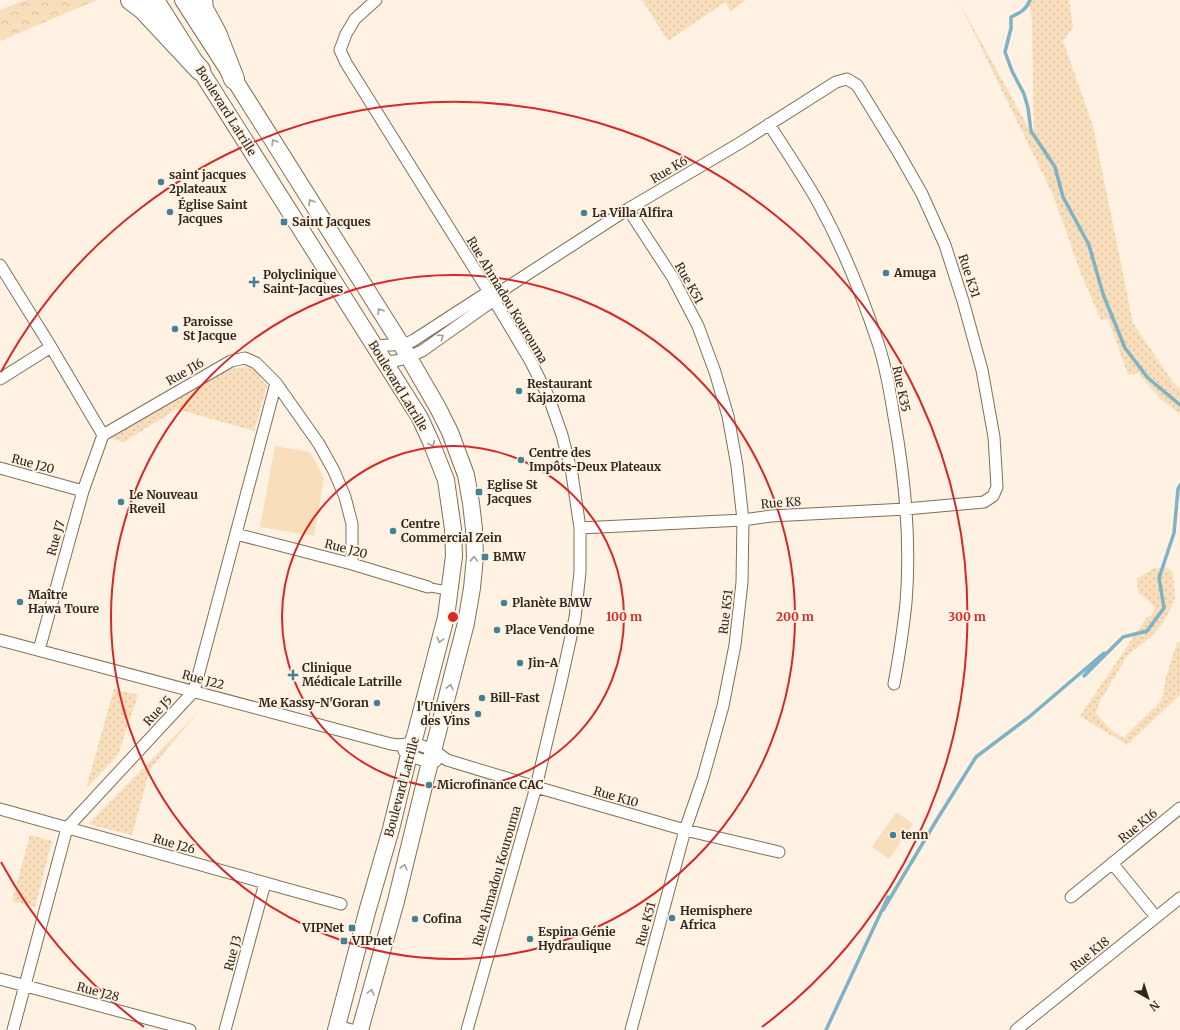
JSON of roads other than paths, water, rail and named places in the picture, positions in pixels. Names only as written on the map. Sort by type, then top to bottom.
[{"type":"highway","points":[[131,0],[143,9],[200,70]]},
{"type":"highway","points":[[202,0],[204,9],[216,33],[234,79]]},
{"type":"main road","name":"Boulevard Latrille","points":[[156,0],[420,418],[446,480],[453,529],[454,556],[446,617],[407,748],[391,829],[367,912],[342,1029]]},
{"type":"main road","name":"Boulevard Latrille","points":[[183,0],[405,351],[438,408],[466,475],[471,502],[475,556],[472,588],[466,623],[396,901],[360,1030]]},
{"type":"street","name":"Rue Ahmadou Kourouma","points":[[376,0],[355,19],[346,34],[340,50],[346,63],[531,362],[549,398],[562,435],[572,474],[580,528],[580,572],[575,618],[561,682],[536,787],[467,1030]]},
{"type":"street","name":"Rue K6","points":[[374,346],[405,351],[422,350],[491,296],[506,288],[628,209],[836,82],[847,79]]},
{"type":"street","name":"Rue K31","points":[[847,79],[857,85],[898,150],[922,194],[944,245],[963,300],[982,370],[994,437],[997,487],[994,496],[984,502]]},
{"type":"street","name":"Rue K35","points":[[769,124],[818,204],[842,253],[862,298],[876,338],[890,393],[906,509],[908,560],[906,602],[894,684]]},
{"type":"street","name":"Rue K51","points":[[628,209],[673,278],[698,326],[713,365],[728,416],[737,466],[743,520],[742,582],[735,645],[723,706],[703,778],[685,830],[631,1030]]},
{"type":"street","points":[[0,266],[52,347],[103,435]]},
{"type":"street","points":[[0,379],[52,347]]},
{"type":"street","name":"Rue K6","points":[[384,362],[395,361],[405,351]]},
{"type":"street","name":"Rue J16","points":[[103,435],[231,361],[246,358],[256,363],[276,383],[319,444],[334,471],[345,497],[352,524],[352,564]]},
{"type":"street","name":"Rue J5","points":[[13,1030],[67,828],[194,691],[276,383]]},
{"type":"street","name":"Rue J7","points":[[39,650],[83,491],[103,435]]},
{"type":"street","name":"Rue J20","points":[[0,468],[83,491]]},
{"type":"street","name":"Rue K8","points":[[580,528],[743,520],[771,516],[906,509],[984,502]]},
{"type":"street","name":"Rue J20","points":[[236,534],[352,564],[428,587],[450,591]]},
{"type":"street","name":"Rue J22","points":[[0,640],[407,748],[447,760]]},
{"type":"street","name":"Rue K10","points":[[447,760],[685,830],[779,852]]},
{"type":"street","name":"Rue K16","points":[[1071,897],[1180,808]]},
{"type":"street","name":"Rue J26","points":[[0,809],[341,904]]},
{"type":"street","points":[[1112,863],[1156,917]]},
{"type":"street","name":"Rue J3","points":[[225,1030],[265,883]]},
{"type":"street","name":"Rue K18","points":[[1016,1030],[1180,898]]},
{"type":"street","name":"Rue J28","points":[[0,979],[190,1030]]},
{"type":"waterway","points":[[1030,0],[1022,11],[1011,17],[1011,28],[1005,52],[1012,71],[1024,94],[1028,108],[1031,131],[1055,167],[1063,197],[1089,245],[1103,294],[1125,348],[1148,378],[1180,405]]},
{"type":"waterway","points":[[826,1030],[888,897],[883,910],[976,757],[1029,717],[1104,653],[1084,676],[1123,637],[1147,631],[1164,608],[1159,578],[1174,533],[1178,489],[1180,485]]},
{"type":"place","name":"saint jacques 2plateaux","points":[[161,182]]},
{"type":"place","name":"Église Saint Jacques","points":[[170,212]]},
{"type":"place","name":"La Villa Alfira","points":[[584,213]]},
{"type":"place","name":"Saint Jacques","points":[[284,222]]},
{"type":"place","name":"Amuga","points":[[886,273]]},
{"type":"place","name":"Polyclinique Saint-Jacques","points":[[254,282]]},
{"type":"place","name":"Paroisse St Jacque","points":[[175,329]]},
{"type":"place","name":"Restaurant Kajazoma","points":[[519,391]]},
{"type":"place","name":"Centre des Impôts-Deux Plateaux","points":[[521,460]]},
{"type":"place","name":"Eglise St Jacques","points":[[479,492]]},
{"type":"place","name":"Le Nouveau Reveil","points":[[121,502]]},
{"type":"place","name":"Centre Commercial Zein","points":[[393,531]]},
{"type":"place","name":"BMW","points":[[485,557]]},
{"type":"place","name":"Maître Hawa Toure","points":[[20,602]]},
{"type":"place","name":"Planète BMW","points":[[504,603]]},
{"type":"place","name":"Place Vendome","points":[[497,630]]},
{"type":"place","name":"Jin-A","points":[[520,663]]},
{"type":"place","name":"Clinique Médicale Latrille","points":[[293,675]]},
{"type":"place","name":"Bill-Fast","points":[[482,698]]},
{"type":"place","name":"Me Kassy-N'Goran","points":[[377,703]]},
{"type":"place","name":"l'Univers des Vins","points":[[478,714]]},
{"type":"place","name":"Microfinance CAC","points":[[429,785]]},
{"type":"place","name":"tenn","points":[[893,835]]},
{"type":"place","name":"Hemisphere Africa","points":[[672,918]]},
{"type":"place","name":"Cofina","points":[[415,919]]},
{"type":"place","name":"VIPNet","points":[[352,928]]},
{"type":"place","name":"Espina Génie Hydraulique","points":[[530,939]]},
{"type":"place","name":"VIPnet","points":[[344,941]]}]
